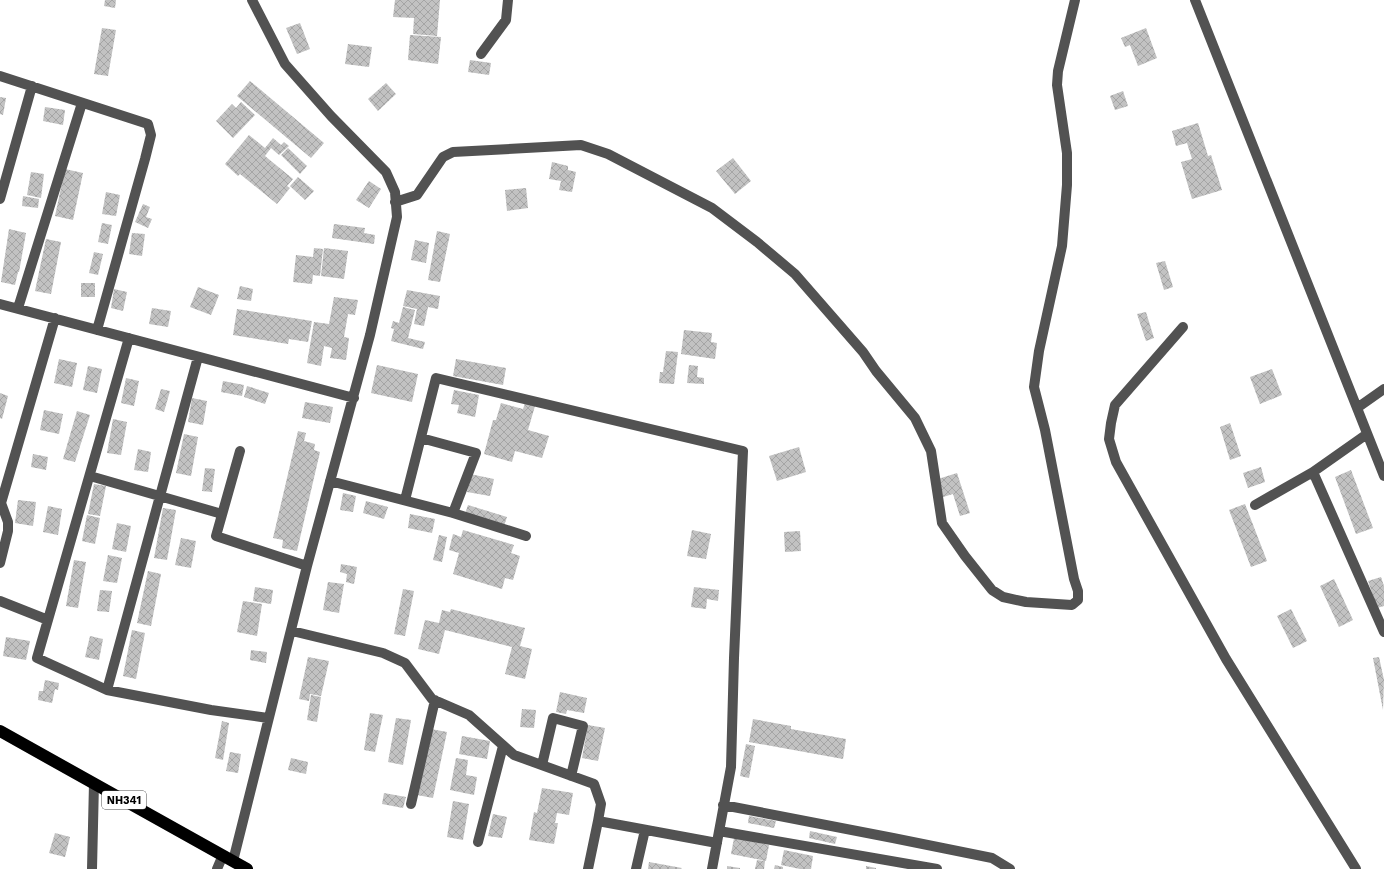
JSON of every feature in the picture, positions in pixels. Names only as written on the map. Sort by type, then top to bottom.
[{"type":"highway","name":"NH341","points":[[0,731],[248,869]]},
{"type":"street","points":[[217,869],[228,858],[268,718],[330,480],[354,398],[397,217],[394,192],[386,172],[331,116],[285,64],[252,0]]},
{"type":"street","points":[[481,54],[506,20],[508,0]]},
{"type":"street","points":[[396,202],[417,195],[443,157],[453,152],[581,145],[608,154],[712,208],[796,274],[863,352],[916,418],[931,452],[942,523],[965,556],[992,590],[1003,597],[1026,602],[1063,605],[1072,604],[1078,600],[1078,591],[1074,579],[1045,430],[1034,387],[1062,246],[1067,185],[1067,153],[1057,85],[1058,70],[1075,0]]},
{"type":"street","points":[[1195,0],[1384,476]]},
{"type":"street","points":[[0,76],[148,124],[151,135],[97,330]]},
{"type":"street","points":[[0,199],[32,86]]},
{"type":"street","points":[[18,308],[82,103]]},
{"type":"street","points":[[0,304],[354,398]]},
{"type":"street","points":[[0,563],[8,531],[8,522],[1,503],[55,318]]},
{"type":"street","points":[[1183,327],[1115,404],[1109,440],[1116,462],[1226,659],[1356,869]]},
{"type":"street","points":[[129,338],[37,658],[107,690],[211,710],[268,718]]},
{"type":"street","points":[[107,690],[198,357]]},
{"type":"street","points":[[405,500],[436,378],[743,451],[731,767],[712,869]]},
{"type":"street","points":[[1357,408],[1384,389]]},
{"type":"street","points":[[1255,505],[1313,472],[1367,434]]},
{"type":"street","points":[[421,438],[476,453],[453,513]]},
{"type":"street","points":[[240,451],[216,536],[307,566]]},
{"type":"street","points":[[1313,472],[1384,632]]},
{"type":"street","points":[[90,476],[222,514]]},
{"type":"street","points":[[330,480],[453,513],[526,536]]},
{"type":"street","points":[[0,601],[48,620]]},
{"type":"street","points":[[292,630],[383,653],[405,663],[432,700],[469,715],[514,755],[594,784],[600,804],[588,869]]},
{"type":"street","points":[[411,804],[435,700]]},
{"type":"street","points":[[542,765],[553,718],[583,726],[571,776]]},
{"type":"street","points":[[478,842],[503,746]]},
{"type":"street","points":[[92,869],[94,783]]},
{"type":"street","points":[[723,805],[992,858],[1010,869]]},
{"type":"street","points":[[598,821],[717,843]]},
{"type":"street","points":[[636,869],[644,830]]},
{"type":"street","points":[[719,830],[937,869]]},
{"type":"building","points":[[105,0],[116,0],[115,8],[104,6]]},
{"type":"building","points":[[395,0],[440,0],[437,36],[413,34],[414,18],[393,17]]},
{"type":"building","points":[[300,23],[310,49],[297,54],[286,28]]},
{"type":"building","points":[[102,28],[116,30],[108,76],[94,74]]},
{"type":"building","points":[[1146,28],[1157,58],[1138,66],[1130,45],[1125,47],[1121,38]]},
{"type":"building","points":[[410,35],[441,37],[438,64],[408,60]]},
{"type":"building","points":[[348,44],[372,47],[369,67],[345,64]]},
{"type":"building","points":[[470,60],[491,63],[489,75],[468,72]]},
{"type":"building","points":[[250,81],[324,143],[311,158],[237,96]]},
{"type":"building","points":[[386,83],[396,94],[378,111],[368,99]]},
{"type":"building","points":[[1123,91],[1128,106],[1115,110],[1110,96]]},
{"type":"building","points":[[0,97],[6,98],[3,115],[0,114]]},
{"type":"building","points":[[241,102],[255,115],[233,138],[216,121],[232,104],[236,108]]},
{"type":"building","points":[[45,107],[65,110],[63,125],[43,121]]},
{"type":"building","points":[[1198,123],[1208,156],[1211,155],[1222,190],[1192,199],[1181,162],[1192,159],[1187,143],[1176,146],[1172,131]]},
{"type":"building","points":[[249,135],[265,148],[273,138],[281,145],[284,142],[289,146],[279,155],[271,148],[265,156],[293,179],[287,186],[290,188],[277,204],[240,174],[238,176],[225,164]]},
{"type":"building","points":[[288,148],[307,166],[300,174],[281,155]]},
{"type":"building","points":[[733,158],[751,181],[735,194],[716,171]]},
{"type":"building","points":[[552,162],[568,166],[568,170],[576,172],[572,192],[559,190],[561,181],[549,179]]},
{"type":"building","points":[[65,169],[83,173],[73,220],[55,216]]},
{"type":"building","points":[[31,172],[44,174],[41,198],[27,195]]},
{"type":"building","points":[[298,177],[314,191],[305,200],[290,186]]},
{"type":"building","points":[[369,181],[381,189],[369,208],[356,200]]},
{"type":"building","points":[[526,188],[528,208],[507,211],[505,190]]},
{"type":"building","points":[[106,192],[120,195],[116,216],[102,214]]},
{"type":"building","points":[[23,196],[39,199],[38,208],[22,206]]},
{"type":"building","points":[[143,204],[150,207],[146,217],[152,219],[148,228],[135,222]]},
{"type":"building","points":[[102,223],[112,225],[108,244],[98,242]]},
{"type":"building","points":[[334,224],[365,228],[364,233],[375,235],[374,244],[332,238]]},
{"type":"building","points":[[9,229],[26,233],[19,272],[15,285],[1,282]]},
{"type":"building","points":[[437,231],[450,234],[440,282],[428,280]]},
{"type":"building","points":[[132,233],[145,234],[142,256],[129,254]]},
{"type":"building","points":[[46,239],[61,242],[51,294],[35,291]]},
{"type":"building","points":[[415,240],[429,243],[426,263],[411,260]]},
{"type":"building","points":[[314,248],[323,249],[320,276],[313,275],[312,284],[293,282],[296,255],[313,257]]},
{"type":"building","points":[[324,248],[348,251],[344,279],[321,276]]},
{"type":"building","points":[[94,252],[103,254],[98,275],[89,273]]},
{"type":"building","points":[[1165,261],[1173,287],[1164,290],[1156,263]]},
{"type":"building","points":[[81,283],[95,283],[95,297],[81,297]]},
{"type":"building","points":[[240,286],[253,289],[251,301],[237,299]]},
{"type":"building","points":[[198,287],[219,295],[211,315],[190,307]]},
{"type":"building","points":[[114,289],[127,292],[123,311],[111,308]]},
{"type":"building","points":[[407,290],[440,296],[438,309],[428,307],[424,326],[414,324],[417,309],[403,306]]},
{"type":"building","points":[[334,297],[358,300],[355,315],[348,314],[344,337],[349,338],[346,360],[330,358],[332,348],[324,346],[321,366],[307,363],[314,322],[329,324]]},
{"type":"building","points":[[403,307],[415,310],[408,338],[425,342],[423,349],[391,341],[394,329],[391,328],[393,321],[399,323]]},
{"type":"building","points":[[152,308],[171,311],[168,327],[149,324]]},
{"type":"building","points":[[237,309],[312,321],[308,342],[289,339],[288,344],[233,335]]},
{"type":"building","points":[[1146,312],[1154,338],[1146,341],[1137,314]]},
{"type":"building","points":[[684,330],[712,333],[711,342],[717,343],[715,359],[681,354]]},
{"type":"building","points":[[666,351],[678,352],[674,384],[659,383],[660,372],[663,372]]},
{"type":"building","points":[[59,359],[77,363],[72,387],[54,383]]},
{"type":"building","points":[[456,359],[506,368],[503,385],[453,376]]},
{"type":"building","points":[[377,365],[418,374],[412,402],[371,393]]},
{"type":"building","points":[[689,365],[698,366],[697,377],[704,378],[704,384],[687,383]]},
{"type":"building","points":[[88,366],[102,369],[97,393],[83,390]]},
{"type":"building","points":[[1272,369],[1282,395],[1260,404],[1250,377]]},
{"type":"building","points":[[126,378],[139,381],[134,406],[121,403]]},
{"type":"building","points":[[223,381],[244,385],[242,396],[221,392]]},
{"type":"building","points":[[247,386],[269,393],[265,404],[244,397]]},
{"type":"building","points":[[161,389],[170,391],[164,412],[155,409]]},
{"type":"building","points":[[454,390],[479,395],[475,417],[457,413],[459,405],[451,404]]},
{"type":"building","points":[[0,393],[8,396],[2,419],[0,418]]},
{"type":"building","points":[[192,398],[207,401],[203,425],[188,422]]},
{"type":"building","points":[[305,402],[333,407],[330,423],[302,418]]},
{"type":"building","points":[[501,403],[523,409],[525,403],[535,406],[528,430],[549,436],[542,458],[515,451],[512,462],[484,454],[493,420],[496,420]]},
{"type":"building","points":[[44,410],[63,414],[59,434],[40,430]]},
{"type":"building","points":[[77,411],[90,415],[75,462],[63,459]]},
{"type":"building","points":[[113,419],[127,422],[121,455],[107,453]]},
{"type":"building","points":[[1230,423],[1241,456],[1230,460],[1220,427]]},
{"type":"building","points":[[298,431],[306,433],[304,441],[315,444],[314,450],[320,452],[297,551],[282,548],[283,540],[273,538]]},
{"type":"building","points":[[184,434],[198,437],[191,476],[176,473]]},
{"type":"building","points":[[799,447],[806,472],[777,481],[769,456]]},
{"type":"building","points":[[138,449],[151,452],[148,472],[134,470]]},
{"type":"building","points":[[33,454],[48,457],[46,470],[31,467]]},
{"type":"building","points":[[1261,467],[1265,482],[1248,488],[1243,473]]},
{"type":"building","points":[[205,468],[215,469],[212,492],[202,491]]},
{"type":"building","points":[[1351,470],[1373,528],[1356,534],[1335,477]]},
{"type":"building","points":[[957,473],[970,513],[960,516],[953,494],[943,497],[938,479]]},
{"type":"building","points":[[470,474],[494,479],[490,496],[467,492]]},
{"type":"building","points":[[94,484],[106,486],[100,516],[88,514]]},
{"type":"building","points":[[343,493],[356,496],[353,512],[340,510]]},
{"type":"building","points":[[18,500],[36,502],[33,526],[15,523]]},
{"type":"building","points":[[366,501],[388,507],[384,519],[363,513]]},
{"type":"building","points":[[1245,504],[1267,561],[1251,567],[1229,510]]},
{"type":"building","points":[[468,505],[507,517],[504,526],[465,514]]},
{"type":"building","points":[[48,506],[62,509],[58,535],[43,532]]},
{"type":"building","points":[[163,508],[176,510],[167,560],[154,558]]},
{"type":"building","points":[[410,514],[435,519],[432,533],[408,528]]},
{"type":"building","points":[[87,515],[100,518],[95,544],[82,541]]},
{"type":"building","points":[[117,523],[131,526],[126,552],[112,549]]},
{"type":"building","points":[[463,530],[514,545],[511,553],[520,556],[513,580],[505,578],[502,589],[453,574],[459,553],[449,550],[453,534],[461,537]]},
{"type":"building","points":[[692,530],[711,534],[706,559],[687,556]]},
{"type":"building","points":[[800,531],[801,551],[785,552],[784,532]]},
{"type":"building","points":[[439,535],[447,537],[442,562],[433,560]]},
{"type":"building","points":[[181,538],[196,541],[191,568],[175,565]]},
{"type":"building","points":[[108,555],[122,558],[117,583],[103,581]]},
{"type":"building","points":[[74,560],[86,562],[78,608],[66,606]]},
{"type":"building","points":[[341,564],[357,567],[354,584],[346,582],[347,574],[340,572]]},
{"type":"building","points":[[148,571],[161,574],[151,626],[137,623]]},
{"type":"building","points":[[1381,577],[1384,586],[1384,606],[1377,608],[1368,581]]},
{"type":"building","points":[[1334,579],[1353,620],[1339,627],[1320,586]]},
{"type":"building","points":[[328,582],[344,584],[339,613],[323,610]]},
{"type":"building","points":[[255,587],[273,590],[271,604],[253,601]]},
{"type":"building","points":[[694,587],[719,590],[718,601],[707,599],[706,609],[691,607]]},
{"type":"building","points":[[403,589],[414,591],[405,636],[394,634]]},
{"type":"building","points":[[100,590],[112,591],[109,612],[97,611]]},
{"type":"building","points":[[243,601],[262,604],[257,636],[237,632]]},
{"type":"building","points":[[451,609],[525,628],[520,646],[532,649],[525,679],[505,674],[512,647],[445,630],[439,654],[418,649],[425,620],[439,623],[442,610],[450,612]]},
{"type":"building","points":[[1291,609],[1307,641],[1293,648],[1277,616]]},
{"type":"building","points":[[132,630],[145,633],[136,679],[123,676]]},
{"type":"building","points":[[90,636],[103,639],[99,660],[85,657]]},
{"type":"building","points":[[6,637],[30,641],[26,660],[3,656]]},
{"type":"building","points":[[251,650],[267,652],[266,663],[250,660]]},
{"type":"building","points":[[308,657],[329,661],[321,696],[310,694],[309,701],[299,699]]},
{"type":"building","points":[[1379,657],[1384,680],[1383,710],[1373,658]]},
{"type":"building","points":[[45,680],[59,683],[58,690],[55,689],[52,703],[38,700],[39,691],[43,691]]},
{"type":"building","points":[[560,692],[587,698],[584,713],[567,710],[566,714],[556,712]]},
{"type":"building","points":[[311,695],[321,697],[317,722],[307,720]]},
{"type":"building","points":[[522,709],[536,710],[534,728],[520,727]]},
{"type":"building","points":[[370,713],[383,715],[375,752],[364,750]]},
{"type":"building","points":[[396,718],[411,720],[403,765],[388,762]]},
{"type":"building","points":[[753,719],[791,726],[791,729],[846,739],[843,759],[749,742]]},
{"type":"building","points":[[222,721],[229,723],[223,760],[215,758]]},
{"type":"building","points":[[588,725],[605,728],[598,761],[582,758]]},
{"type":"building","points":[[431,729],[447,732],[433,798],[417,795]]},
{"type":"building","points":[[462,736],[490,741],[487,759],[459,754]]},
{"type":"building","points":[[746,744],[755,746],[749,778],[740,776]]},
{"type":"building","points":[[230,752],[241,754],[238,773],[226,771]]},
{"type":"building","points":[[291,758],[308,762],[306,774],[288,770]]},
{"type":"building","points":[[456,758],[468,760],[466,775],[477,777],[474,795],[450,790]]},
{"type":"building","points":[[542,788],[573,793],[569,815],[557,813],[555,823],[558,823],[554,844],[529,840],[534,812],[537,813]]},
{"type":"building","points":[[384,793],[406,797],[403,808],[382,804]]},
{"type":"building","points":[[453,801],[469,804],[463,840],[447,837]]},
{"type":"building","points":[[493,814],[507,817],[502,838],[488,836]]},
{"type":"building","points":[[749,816],[776,821],[774,828],[748,823]]},
{"type":"building","points":[[810,831],[837,837],[835,844],[809,838]]},
{"type":"building","points":[[55,833],[70,837],[65,857],[49,853]]},
{"type":"building","points":[[734,838],[769,845],[766,861],[731,854]]},
{"type":"building","points":[[784,850],[813,856],[811,869],[800,869],[781,865]]},
{"type":"building","points":[[757,860],[765,861],[764,869],[755,869]]},
{"type":"building","points":[[649,862],[682,868],[648,869]]},
{"type":"building","points":[[775,865],[783,867],[783,869],[774,869]]},
{"type":"building","points":[[727,866],[740,868],[740,869],[727,869]]},
{"type":"building","points":[[866,866],[876,868],[876,869],[866,869]]}]
